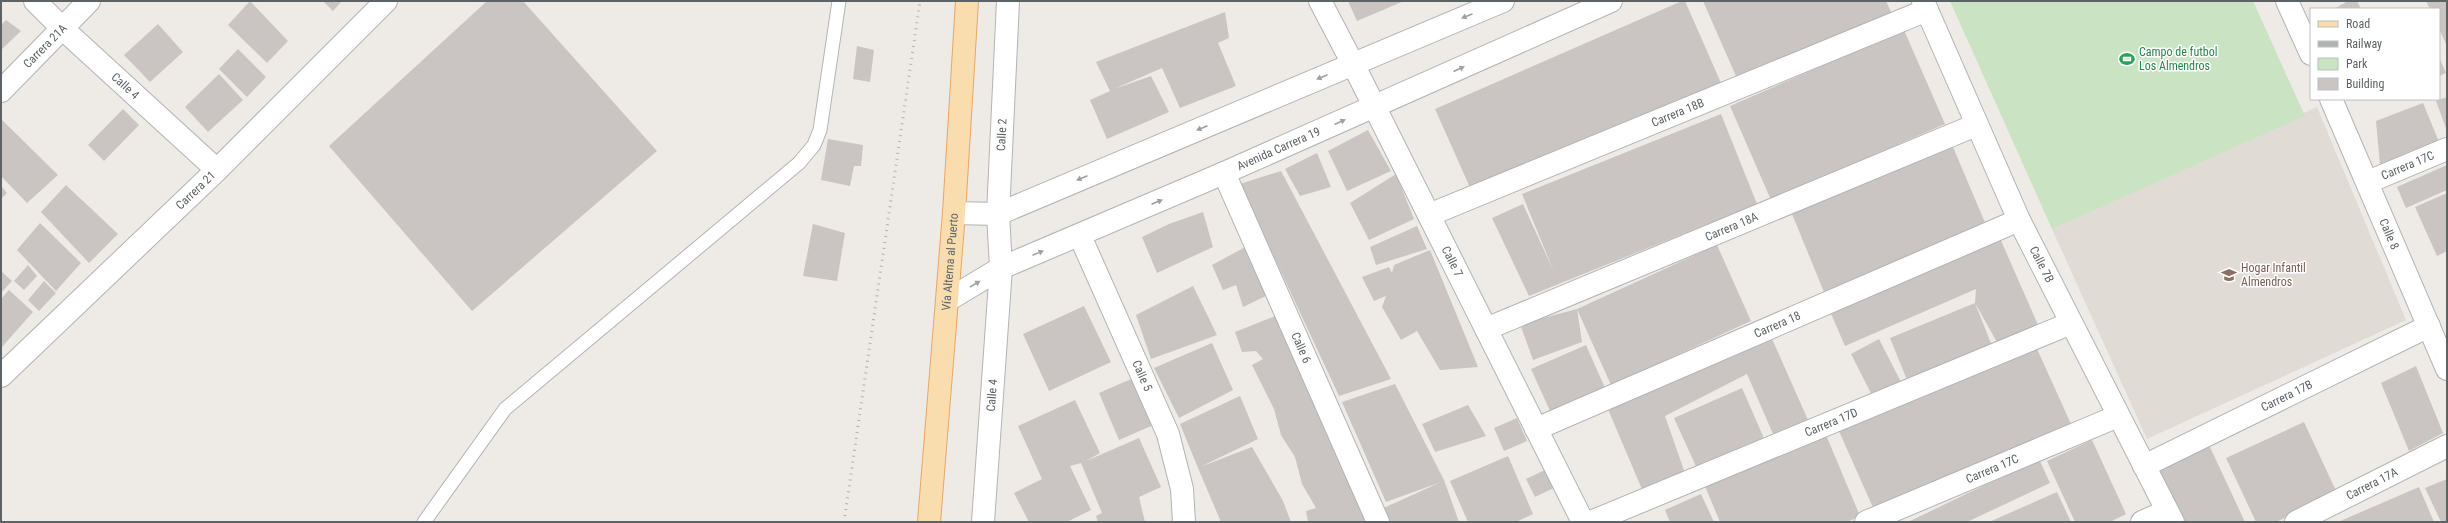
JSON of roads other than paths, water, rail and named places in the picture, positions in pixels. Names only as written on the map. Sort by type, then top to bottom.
[{"type":"main road","name":"Vía Alterna al Puerto","points":[[929,522],[948,300],[967,1]]},
{"type":"street","name":"Calle 4","points":[[35,1],[63,29],[217,170]]},
{"type":"street","name":"Carrera 21A","points":[[1,90],[89,1]]},
{"type":"street","name":"Carrera 21","points":[[2,374],[217,170],[386,1]]},
{"type":"street","name":"Calle 2","points":[[1002,268],[998,214],[1008,1]]},
{"type":"street","name":"Calle 7","points":[[1320,1],[1375,106],[1583,522]]},
{"type":"street","points":[[954,213],[998,214],[1503,1]]},
{"type":"street","name":"Avenida Carrera 19","points":[[948,300],[1002,268],[1080,236],[1224,173],[1611,1]]},
{"type":"street","points":[[2287,1],[2310,52]]},
{"type":"street","name":"Calle 7B","points":[[1925,6],[2019,220],[2170,517]]},
{"type":"street","name":"Carrera 18B","points":[[1429,215],[1925,6]]},
{"type":"street","name":"Calle 8","points":[[2331,100],[2368,182],[2447,370]]},
{"type":"street","name":"Carrera 18A","points":[[1486,329],[1976,125]]},
{"type":"street","name":"Carrera 17C","points":[[2368,182],[2447,149]]},
{"type":"street","name":"Calle 6","points":[[1224,173],[1378,522]]},
{"type":"street","name":"Carrera 18","points":[[1536,429],[2019,220]]},
{"type":"street","name":"Calle 5","points":[[1080,236],[1168,434],[1182,489],[1184,522]]},
{"type":"street","name":"Calle 4","points":[[983,522],[1002,268]]},
{"type":"street","name":"Carrera 17D","points":[[1591,522],[2071,323]]},
{"type":"street","name":"Carrera 17B","points":[[2144,466],[2429,326]]},
{"type":"street","name":"Carrera 17C","points":[[1866,522],[2118,416]]},
{"type":"street","name":"Carrera 17A","points":[[2296,522],[2447,446]]},
{"type":"street","points":[[2142,522],[2170,517]]},
{"type":"lane","points":[[424,522],[505,409],[799,163],[814,145],[820,130],[839,1]]},
{"type":"railway","points":[[844,522],[920,1]]},
{"type":"place","name":"Campo de futbol Los Almendros","points":[[2127,59]]},
{"type":"place","name":"Hogar Infantil Almendros","points":[[2229,275]]}]
